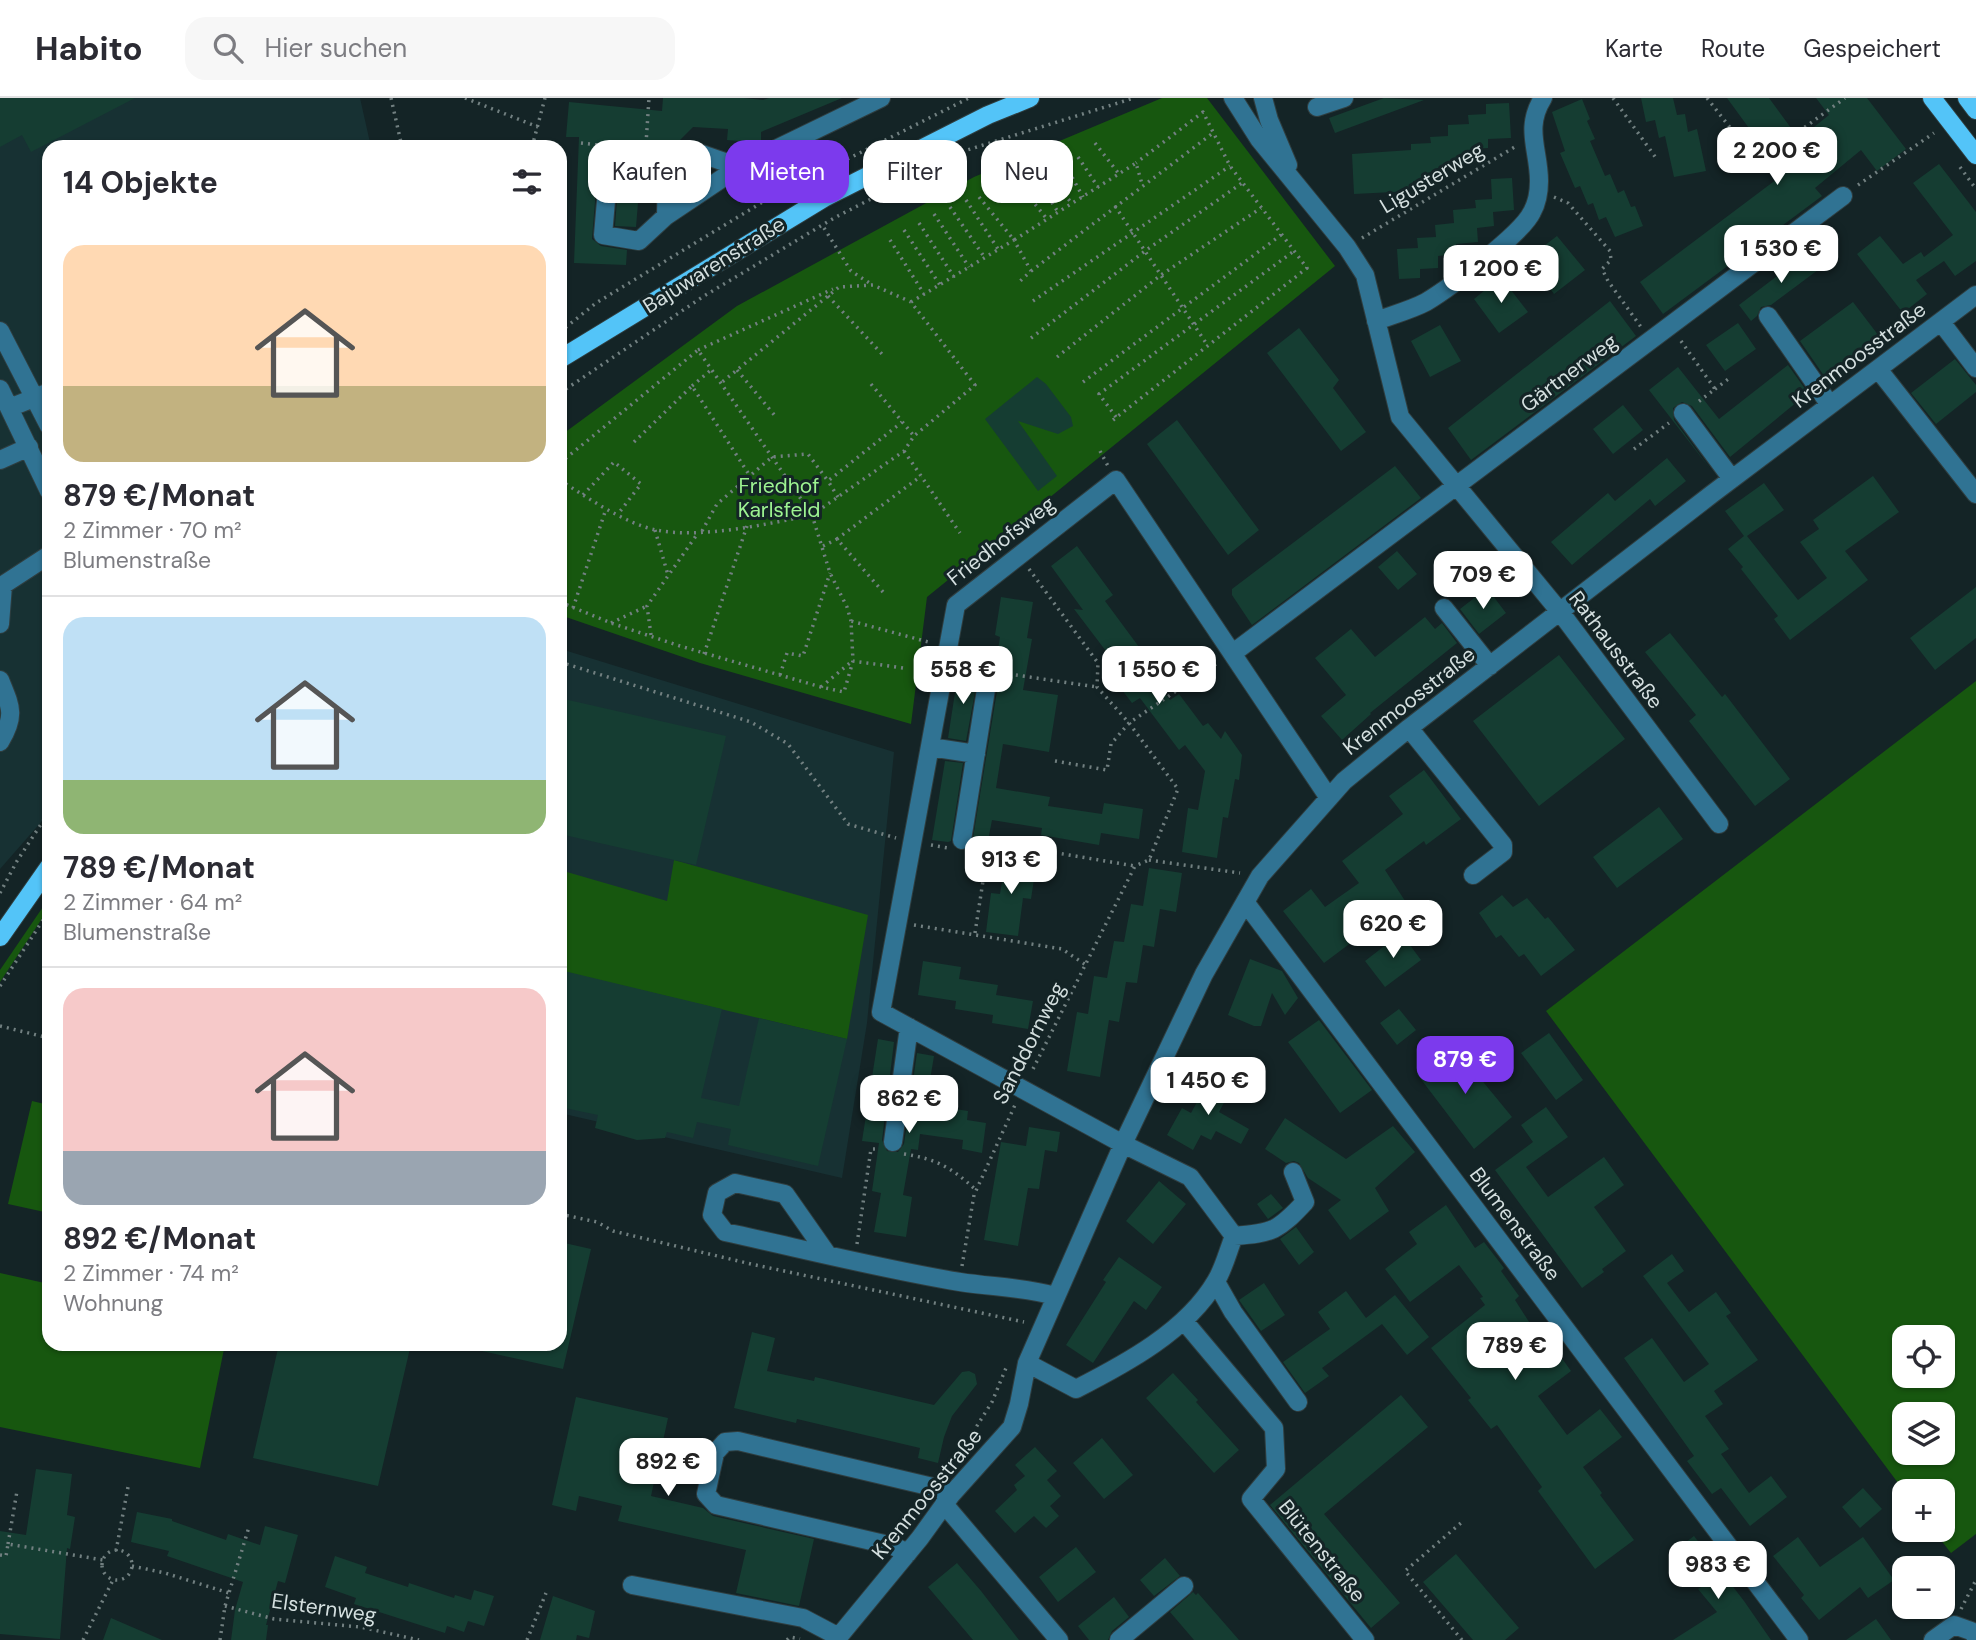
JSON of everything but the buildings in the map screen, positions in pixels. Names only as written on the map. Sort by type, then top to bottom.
[{"type":"main road","name":"Bajuwarenstraße","points":[[567,355],[824,198],[988,115],[1030,98]]},
{"type":"main road","points":[[1933,98],[1976,155]]},
{"type":"main road","points":[[1967,98],[1976,110]]},
{"type":"main road","points":[[0,937],[42,877]]},
{"type":"street","points":[[795,140],[881,98]]},
{"type":"street","name":"Rathausstraße","points":[[1233,98],[1259,139],[1347,247],[1365,275],[1400,417],[1561,613],[1719,824]]},
{"type":"street","name":"Rathausstraße","points":[[1264,98],[1269,120],[1295,181]]},
{"type":"street","points":[[1317,107],[1344,98]]},
{"type":"street","points":[[1376,321],[1425,302],[1483,261],[1532,214],[1539,180],[1532,137],[1538,100]]},
{"type":"street","points":[[606,203],[603,235],[639,241],[666,216],[725,176]]},
{"type":"street","name":"Gärtnerweg","points":[[1233,653],[1843,196]]},
{"type":"street","points":[[666,203],[666,216]]},
{"type":"street","name":"Krenmoosstraße","points":[[843,1637],[948,1500],[1012,1427],[1027,1363],[1123,1144],[1204,974],[1260,876],[1344,781],[1409,728],[1976,295]]},
{"type":"street","points":[[1768,316],[1830,405]]},
{"type":"street","points":[[1941,322],[1976,368]]},
{"type":"street","points":[[0,331],[42,395],[9,408]]},
{"type":"street","points":[[1878,369],[1976,494]]},
{"type":"street","points":[[0,389],[42,476]]},
{"type":"street","points":[[1683,413],[1732,479]]},
{"type":"street","points":[[0,460],[29,447]]},
{"type":"street","name":"Friedhofsweg","points":[[1123,1144],[881,1012],[956,605],[1116,480],[1329,798]]},
{"type":"street","points":[[0,624],[3,585],[42,560]]},
{"type":"street","points":[[1444,608],[1490,666]]},
{"type":"street","points":[[962,847],[991,678]]},
{"type":"street","points":[[0,680],[12,709],[0,743]]},
{"type":"street","points":[[1409,728],[1503,845],[1503,852],[1473,875]]},
{"type":"street","points":[[930,747],[976,754]]},
{"type":"street","name":"Blumenstraße","points":[[1245,901],[1799,1640]]},
{"type":"street","points":[[892,1149],[909,1027]]},
{"type":"street","points":[[1123,1144],[1190,1177],[1234,1236]]},
{"type":"street","points":[[1234,1236],[1267,1234],[1293,1215],[1305,1202],[1293,1172]]},
{"type":"street","points":[[827,1254],[785,1194],[734,1182],[717,1193],[712,1215],[725,1232],[827,1254],[854,1259],[960,1282],[1036,1291],[1055,1296]]},
{"type":"street","points":[[1027,1363],[1076,1389],[1121,1367],[1184,1321],[1216,1282],[1234,1236]]},
{"type":"street","points":[[1216,1282],[1233,1312],[1298,1402]]},
{"type":"street","name":"Blütenstraße","points":[[1184,1321],[1274,1428],[1276,1469],[1251,1499],[1365,1640]]},
{"type":"street","points":[[908,1553],[893,1546],[716,1505],[706,1494],[715,1453],[725,1442],[738,1441],[937,1488],[1056,1639]]},
{"type":"street","points":[[632,1585],[803,1618],[843,1637]]},
{"type":"street","points":[[1119,1640],[1184,1586]]},
{"type":"street","points":[[1933,1640],[1954,1625],[1971,1631],[1976,1636]]},
{"type":"path","points":[[391,98],[400,140]]},
{"type":"path","points":[[465,98],[538,127]]},
{"type":"path","points":[[534,140],[545,98]]},
{"type":"path","points":[[646,140],[649,98]]},
{"type":"path","name":"Bajuwarenstraße","points":[[567,326],[596,303],[766,200],[969,98]]},
{"type":"path","name":"Bajuwarenstraße","points":[[567,388],[704,296],[845,212],[964,151],[1134,98]]},
{"type":"path","points":[[1613,98],[1657,158]]},
{"type":"path","points":[[1707,98],[1757,162],[1845,98]]},
{"type":"path","points":[[911,302],[1136,163],[1203,112],[1230,166],[1307,268],[1114,419],[1099,394],[1294,251]]},
{"type":"path","points":[[1017,284],[1142,184],[1213,132]]},
{"type":"path","points":[[1843,196],[1934,132]]},
{"type":"path","name":"Ligusterweg","points":[[1347,247],[1532,137]]},
{"type":"path","points":[[581,143],[588,144]]},
{"type":"path","points":[[1095,143],[1119,174]]},
{"type":"path","points":[[1078,158],[1098,187]]},
{"type":"path","points":[[1136,163],[1142,184]]},
{"type":"path","points":[[1033,301],[1230,166]]},
{"type":"path","points":[[1073,179],[1083,197]]},
{"type":"path","points":[[1031,338],[1145,251],[1242,183]]},
{"type":"path","points":[[979,197],[1014,240],[1031,271]]},
{"type":"path","points":[[1537,197],[1560,198],[1568,203],[1610,251],[1611,260],[1602,269],[1650,340]]},
{"type":"path","points":[[967,202],[998,250]]},
{"type":"path","points":[[1034,203],[1047,219]]},
{"type":"path","points":[[1052,203],[1058,212]]},
{"type":"path","points":[[1115,206],[1208,346]]},
{"type":"path","points":[[950,207],[985,258]]},
{"type":"path","points":[[1057,357],[1161,275],[1261,208]]},
{"type":"path","points":[[934,214],[969,267]]},
{"type":"path","points":[[919,223],[954,276]]},
{"type":"path","points":[[567,485],[606,509],[655,530],[700,532],[812,515],[904,451],[914,436],[975,385],[911,302],[873,285],[851,271],[824,228]]},
{"type":"path","points":[[904,230],[940,285]]},
{"type":"path","points":[[1083,382],[1281,234]]},
{"type":"path","points":[[890,240],[924,294]]},
{"type":"path","points":[[567,457],[698,350],[839,287],[873,285]]},
{"type":"path","points":[[721,383],[839,287]]},
{"type":"path","points":[[828,296],[882,354]]},
{"type":"path","points":[[1670,326],[1715,389]]},
{"type":"path","points":[[567,605],[704,654],[844,692],[853,661],[851,621],[848,607],[830,573],[812,515],[698,350]]},
{"type":"path","points":[[634,442],[712,370]]},
{"type":"path","points":[[737,370],[776,417]]},
{"type":"path","points":[[1634,449],[1731,377]]},
{"type":"path","points":[[871,384],[914,436]]},
{"type":"path","points":[[692,387],[750,476]]},
{"type":"path","points":[[828,481],[902,422]]},
{"type":"path","points":[[904,451],[960,533]]},
{"type":"path","points":[[611,623],[647,606],[717,505],[772,457],[807,454],[838,497]]},
{"type":"path","points":[[583,495],[614,462],[640,484],[618,514]]},
{"type":"path","points":[[822,546],[836,539],[921,476]]},
{"type":"path","points":[[573,608],[606,509]]},
{"type":"path","points":[[704,654],[747,526]]},
{"type":"path","points":[[655,530],[668,576]]},
{"type":"path","points":[[836,539],[883,592]]},
{"type":"path","points":[[1018,555],[1098,663],[1097,687]]},
{"type":"path","points":[[780,675],[787,653],[803,656],[830,573]]},
{"type":"path","points":[[647,606],[651,635]]},
{"type":"path","points":[[851,621],[948,647]]},
{"type":"path","points":[[1055,761],[1107,770],[1111,744],[1129,723],[1233,653]]},
{"type":"path","points":[[821,687],[853,661],[903,668]]},
{"type":"path","points":[[567,664],[751,722],[788,744],[848,824],[913,842],[962,847],[982,854],[1009,845],[1135,866],[1149,860],[1260,876]]},
{"type":"path","points":[[991,678],[1097,687],[1129,723],[1178,789],[1149,860]]},
{"type":"path","points":[[0,892],[42,823]]},
{"type":"path","points":[[975,934],[985,868],[997,849]]},
{"type":"path","name":"Sanddornweg","points":[[960,1282],[976,1190],[1022,1090],[1135,866]]},
{"type":"path","points":[[0,986],[42,922]]},
{"type":"path","points":[[898,923],[1062,948],[1086,965]]},
{"type":"path","points":[[0,1026],[42,1036]]},
{"type":"path","points":[[854,1259],[871,1149],[892,1149],[930,1158],[946,1165],[976,1190]]},
{"type":"path","points":[[567,1216],[597,1222],[613,1231],[751,1264],[1024,1322]]},
{"type":"path","points":[[116,1550],[128,1487]]},
{"type":"path","points":[[0,1555],[6,1556],[17,1492]]},
{"type":"path","points":[[1462,1522],[1405,1572],[1462,1640]]},
{"type":"path","points":[[220,1640],[225,1606],[249,1527]]},
{"type":"path","points":[[8,1544],[103,1560]]},
{"type":"path","points":[[116,1550],[127,1555],[132,1566],[127,1577],[113,1580],[104,1574],[103,1560],[109,1552],[116,1550]]},
{"type":"path","points":[[132,1566],[165,1573],[229,1593]]},
{"type":"path","points":[[83,1640],[113,1580]]},
{"type":"path","points":[[1954,1625],[1976,1580]]},
{"type":"path","points":[[527,1640],[545,1593]]},
{"type":"path","name":"Elsternweg","points":[[225,1606],[274,1619],[360,1627],[419,1640]]},
{"type":"path","points":[[787,1640],[790,1637],[806,1640]]},
{"type":"shaded area","points":[[0,98],[360,98],[369,140],[42,140],[42,821],[0,869]]},
{"type":"shaded area","points":[[567,651],[894,752],[867,1023],[842,1178],[567,1115]]},
{"type":"green space","name":"Friedhof Karlsfeld","points":[[1162,98],[1207,98],[1335,266],[927,597],[911,724],[700,663],[567,617],[567,431],[737,306],[926,203],[967,203],[967,181],[981,174],[981,203],[1073,203],[1073,140],[1062,140]]},
{"type":"green space","points":[[1976,681],[1976,1534],[1951,1553],[1942,1542],[1955,1542],[1955,1479],[1895,1479],[1546,1011]]},
{"type":"green space","points":[[674,860],[868,915],[847,1039],[567,973],[567,872],[667,901]]},
{"type":"green space","points":[[42,908],[42,919],[0,982],[0,970]]},
{"type":"green space","points":[[32,1101],[42,1103],[42,1211],[8,1204]]},
{"type":"green space","points":[[0,1273],[42,1282],[42,1351],[224,1351],[200,1468],[0,1427]]}]
